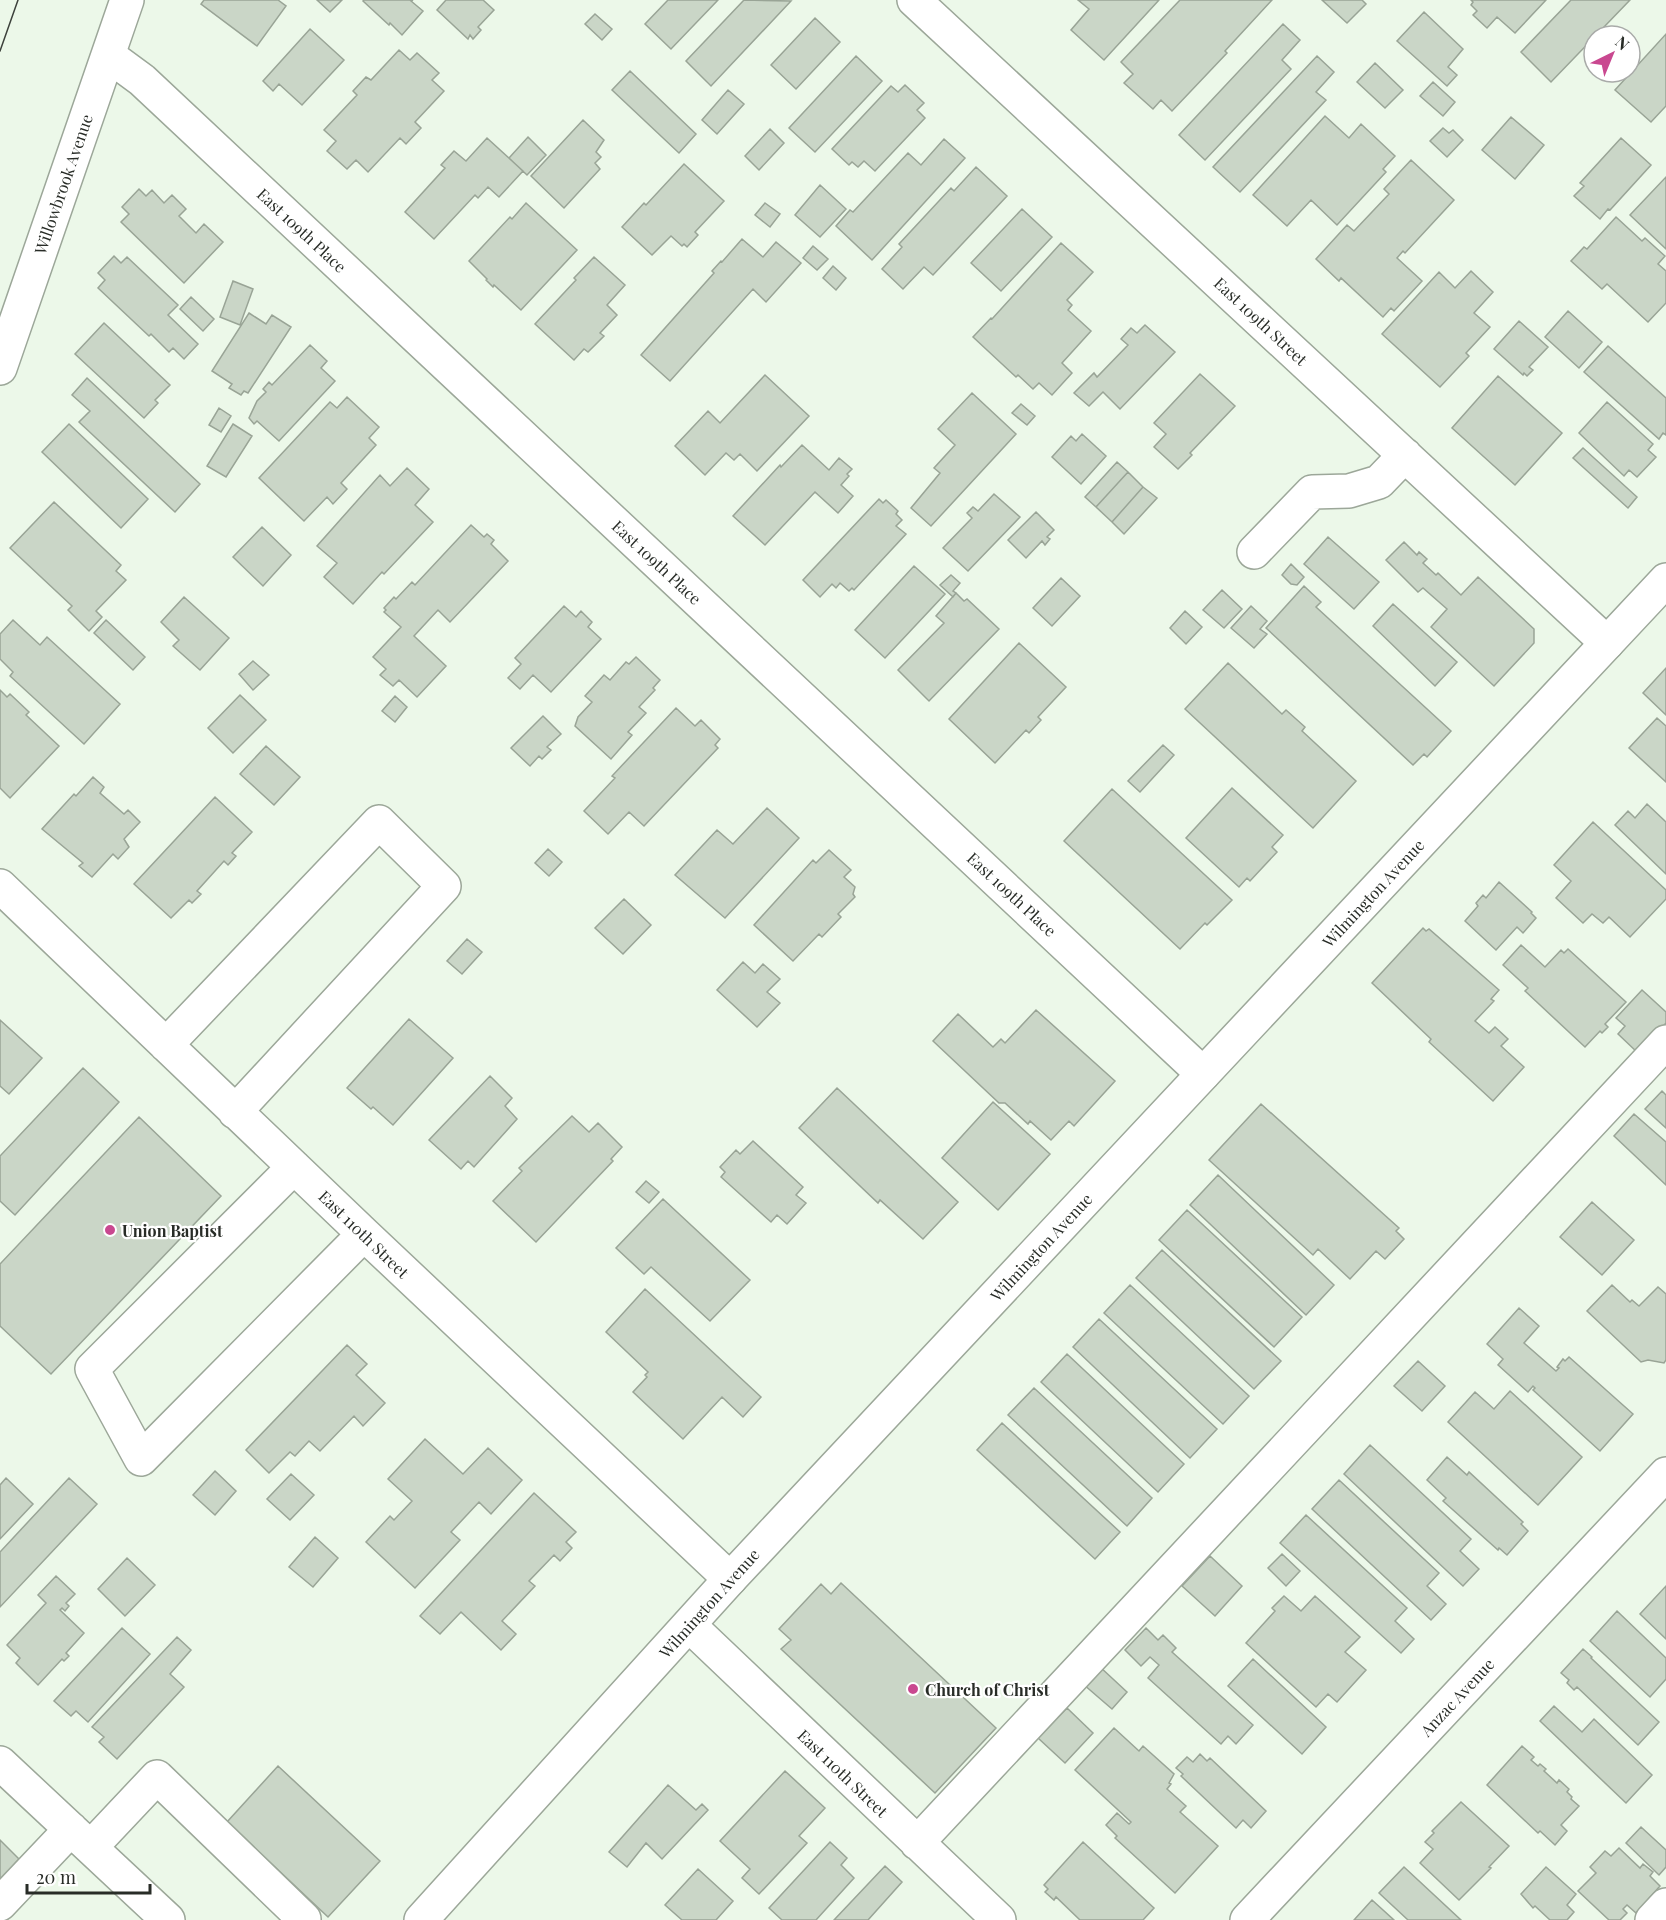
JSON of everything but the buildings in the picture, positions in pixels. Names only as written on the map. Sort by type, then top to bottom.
[{"type":"street","name":"Willowbrook Avenue","points":[[0,368],[127,0]]},
{"type":"street","name":"East 109th Street","points":[[914,0],[1607,643]]},
{"type":"street","name":"East 109th Place","points":[[108,55],[142,80],[1203,1074]]},
{"type":"street","points":[[1254,552],[1312,492],[1349,491],[1379,482],[1405,455]]},
{"type":"street","name":"Wilmington Avenue","points":[[421,1920],[730,1579],[1666,580]]},
{"type":"street","points":[[166,1045],[379,822],[444,886],[236,1112]]},
{"type":"street","name":"East 110th Street","points":[[0,886],[730,1579]]},
{"type":"street","points":[[917,1844],[1666,1042]]},
{"type":"street","points":[[294,1167],[92,1370],[141,1460],[364,1234]]},
{"type":"street","name":"Anzac Avenue","points":[[1247,1920],[1666,1474]]},
{"type":"street","name":"East 110th Street","points":[[689,1625],[999,1920]]},
{"type":"street","points":[[0,1763],[168,1920]]},
{"type":"street","points":[[0,1904],[157,1777],[304,1919]]},
{"type":"street","points":[[1652,1920],[1666,1905]]},
{"type":"tram line","points":[[0,51],[18,0]]},
{"type":"place","name":"Union Baptist","points":[[110,1230]]},
{"type":"place","name":"Church of Christ","points":[[913,1689]]}]
